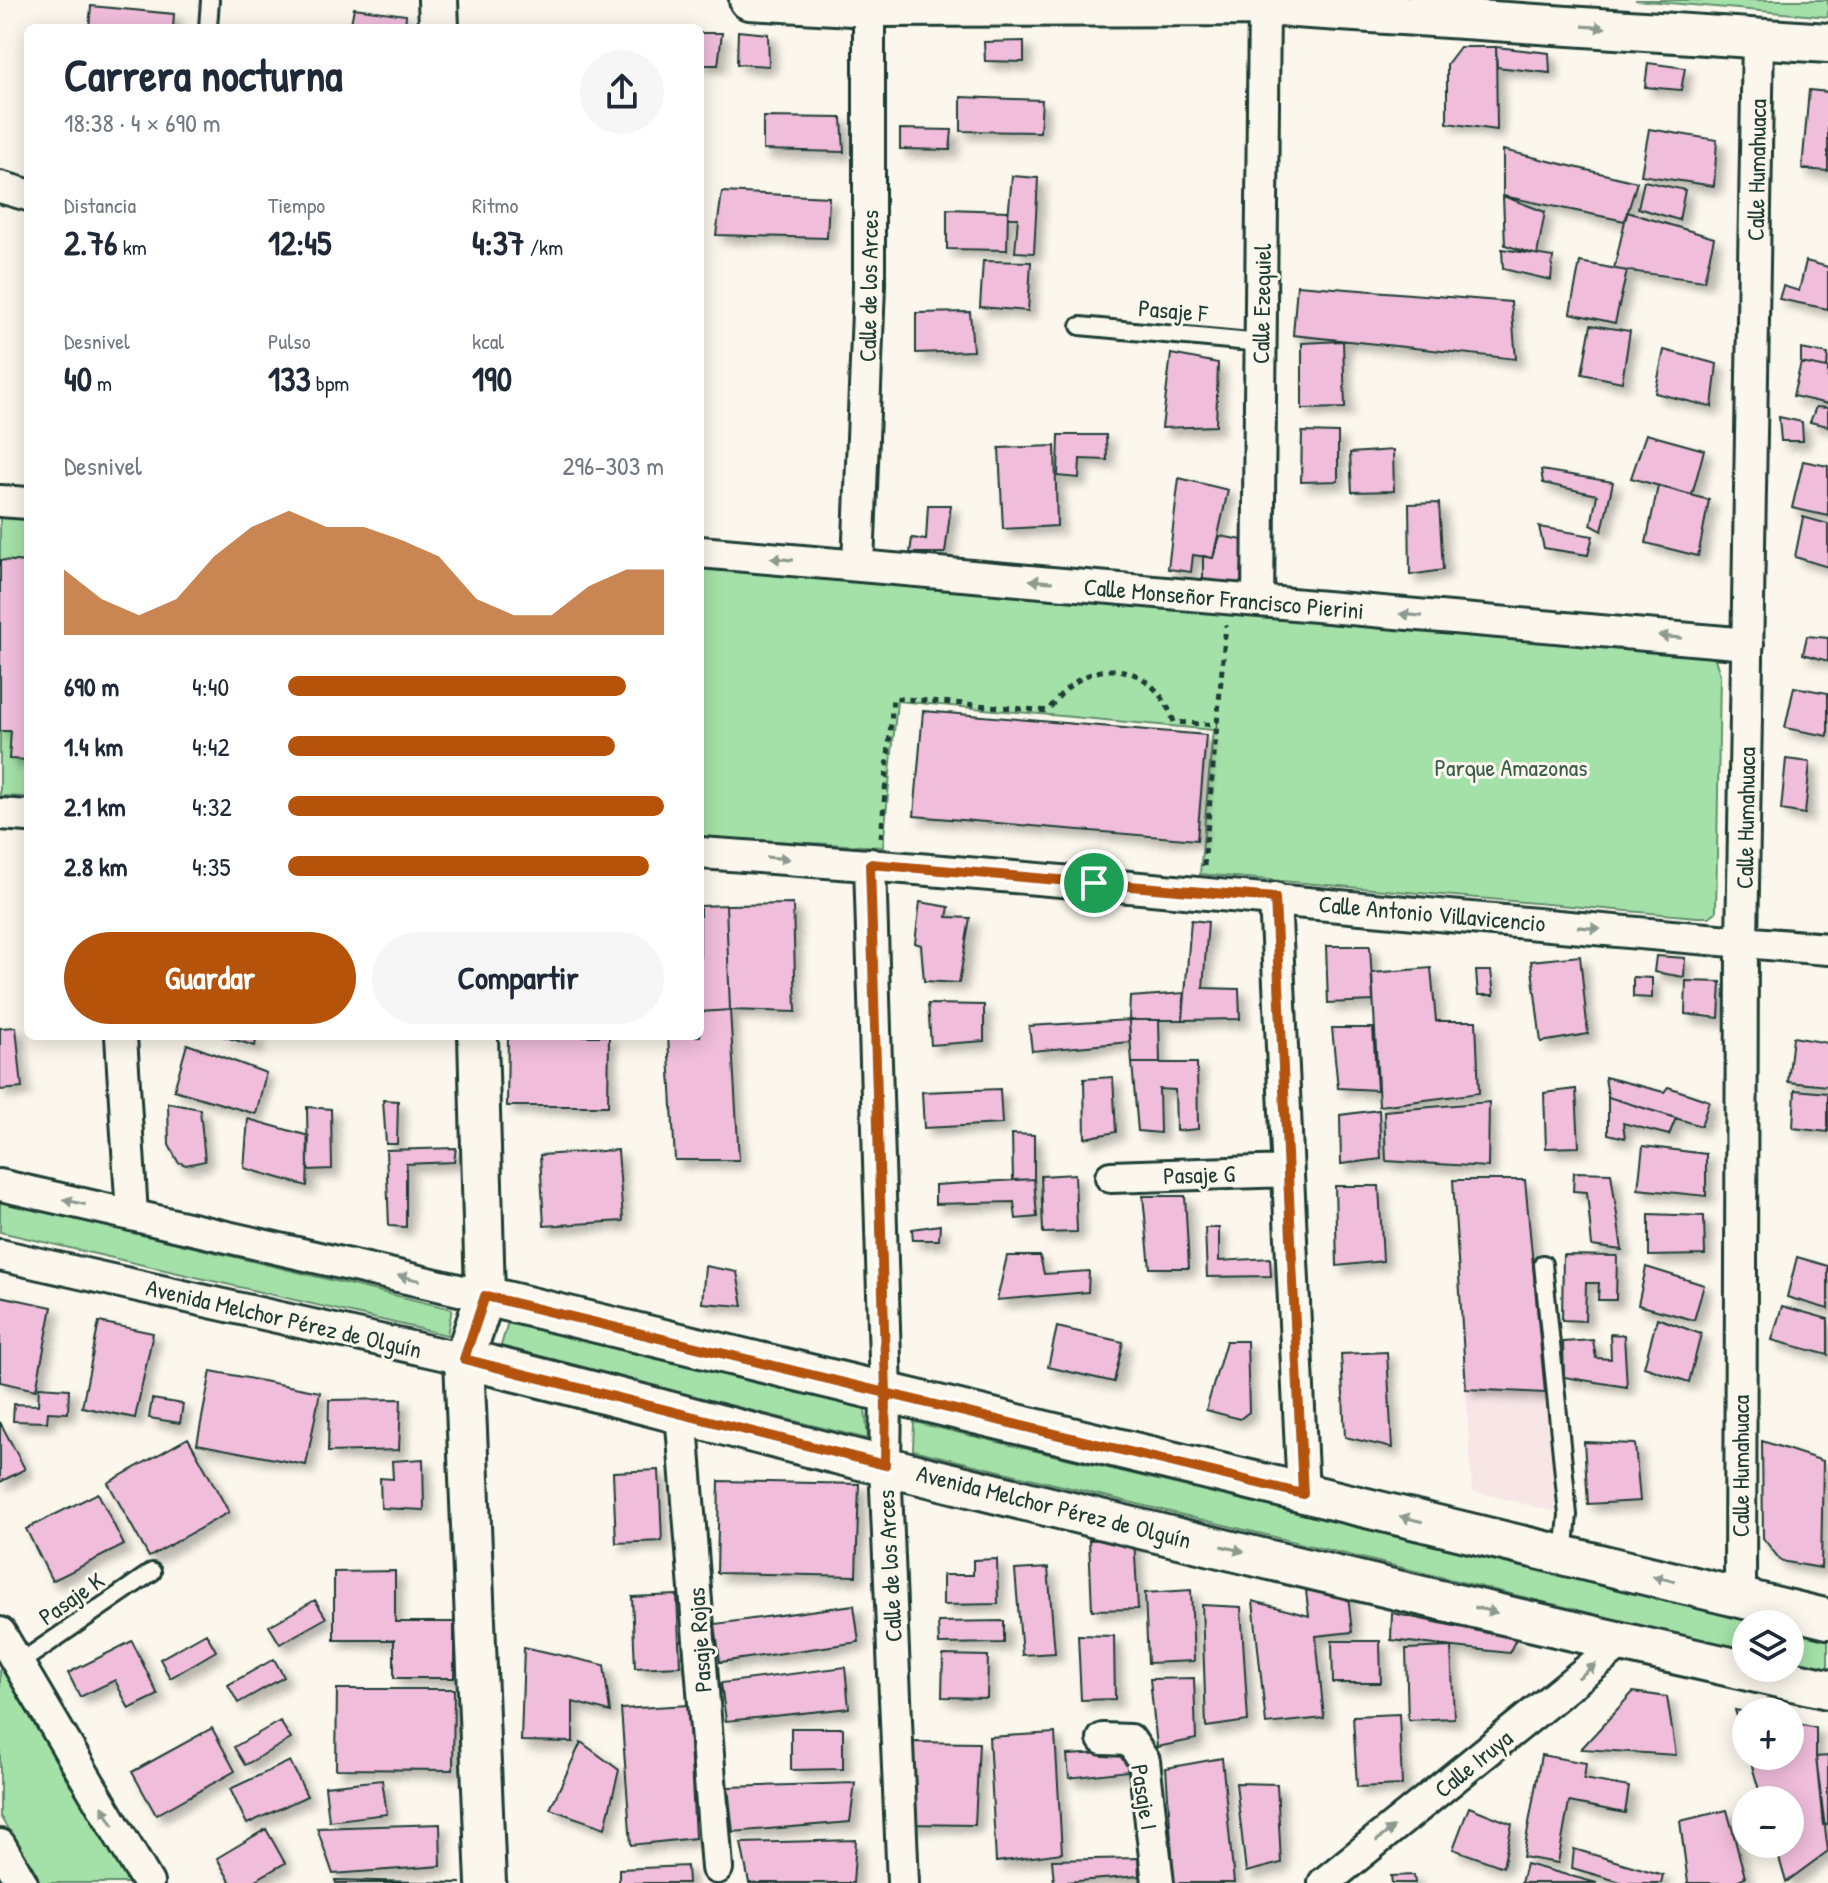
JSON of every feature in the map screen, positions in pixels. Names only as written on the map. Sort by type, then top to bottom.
[{"type":"street","points":[[438,0],[439,24]]},
{"type":"street","points":[[749,0],[869,7],[1264,6],[1828,43]]},
{"type":"street","name":"Calle Ezequiel","points":[[1258,601],[1264,6]]},
{"type":"street","name":"Calle de los Arces","points":[[858,565],[869,286],[869,7]]},
{"type":"street","name":"Calle Humahuaca","points":[[1740,1597],[1742,942],[1758,38]]},
{"type":"street","points":[[0,187],[24,194]]},
{"type":"street","points":[[0,501],[24,503]]},
{"type":"street","name":"Calle Monseñor Francisco Pierini","points":[[704,552],[1748,644]]},
{"type":"street","points":[[0,814],[24,816]]},
{"type":"street","name":"Calle Antonio Villavicencio","points":[[704,853],[875,856],[1275,898],[1828,949]]},
{"type":"street","name":"Calle de los Arces","points":[[875,856],[885,1465],[903,1883]]},
{"type":"street","points":[[1275,898],[1303,1494]]},
{"type":"street","points":[[121,1040],[132,1215]]},
{"type":"street","points":[[478,1040],[485,1296],[464,1359],[486,1883]]},
{"type":"street","name":"Pasaje G","points":[[1111,1177],[1287,1171]]},
{"type":"street","points":[[0,1185],[485,1296],[1828,1619]]},
{"type":"street","name":"Avenida Melchor Pérez de Olguín","points":[[0,1255],[464,1359],[885,1465],[1621,1643],[1828,1689]]},
{"type":"street","name":"Pasaje Rojas","points":[[681,1412],[717,1868]]},
{"type":"street","points":[[0,1633],[148,1883]]},
{"type":"street","name":"Calle Iruya","points":[[1324,1883],[1621,1643]]},
{"type":"street","name":"Pasaje I","points":[[1103,1739],[1130,1740],[1144,1761],[1158,1883]]},
{"type":"street","points":[[0,1845],[22,1883]]},
{"type":"lane","points":[[208,24],[210,0]]},
{"type":"lane","name":"Pasaje F","points":[[1080,326],[1261,343]]},
{"type":"lane","points":[[1543,1264],[1568,1515],[1564,1556]]},
{"type":"lane","name":"Pasaje K","points":[[18,1664],[152,1572]]},
{"type":"path","points":[[1204,874],[1227,612]]},
{"type":"path","points":[[875,856],[893,698],[1048,711],[1056,697],[1072,682],[1091,672],[1113,669],[1135,673],[1153,685],[1167,702],[1174,722],[1217,725]]},
{"type":"shaded area","points":[[1453,1180],[1525,1180],[1556,1512],[1472,1491]]},
{"type":"green space","points":[[1635,0],[1828,0],[1828,17]]},
{"type":"green space","points":[[0,516],[24,518],[24,797],[0,796]]},
{"type":"green space","name":"Parque Amazonas","points":[[704,566],[1705,651],[1715,659],[1720,674],[1716,912],[1709,917],[1200,874],[1213,730],[897,701],[883,847],[704,837]]},
{"type":"green space","points":[[0,1201],[452,1309],[447,1335],[0,1232]]},
{"type":"green space","points":[[508,1322],[865,1409],[868,1439],[500,1349]]},
{"type":"green space","points":[[914,1422],[1732,1616],[1732,1647],[1648,1627],[913,1450]]},
{"type":"green space","points":[[1804,1633],[1828,1639],[1828,1670],[1804,1664]]},
{"type":"green space","points":[[0,1665],[130,1883],[40,1883],[0,1816]]},
{"type":"building","points":[[91,6],[174,14],[173,24],[89,24]]},
{"type":"building","points":[[354,8],[406,15],[405,24],[351,24]]},
{"type":"building","points":[[738,31],[768,34],[769,66],[737,64]]},
{"type":"building","points":[[704,33],[722,33],[718,65],[704,65]]},
{"type":"building","points":[[1024,41],[1024,62],[985,61],[984,42]]},
{"type":"building","points":[[1460,47],[1496,47],[1497,130],[1447,123],[1447,64]]},
{"type":"building","points":[[1496,47],[1549,53],[1550,73],[1497,67]]},
{"type":"building","points":[[1648,63],[1685,68],[1681,90],[1645,87]]},
{"type":"building","points":[[1809,90],[1828,92],[1828,171],[1802,169]]},
{"type":"building","points":[[961,97],[1042,100],[1040,132],[961,131]]},
{"type":"building","points":[[763,117],[842,118],[844,152],[763,150]]},
{"type":"building","points":[[900,129],[952,130],[950,150],[900,149]]},
{"type":"building","points":[[1649,129],[1717,140],[1714,186],[1641,175]]},
{"type":"building","points":[[1503,150],[1637,182],[1625,221],[1503,196]]},
{"type":"building","points":[[1012,176],[1038,178],[1034,253],[1015,252],[1018,218],[1008,218]]},
{"type":"building","points":[[1644,181],[1685,190],[1679,220],[1638,208]]},
{"type":"building","points":[[722,192],[829,197],[827,238],[716,235]]},
{"type":"building","points":[[1503,196],[1545,212],[1537,255],[1505,245]]},
{"type":"building","points":[[947,209],[1008,211],[1007,250],[947,249]]},
{"type":"building","points":[[1627,212],[1714,238],[1704,281],[1614,269]]},
{"type":"building","points":[[1502,249],[1553,257],[1551,280],[1503,269]]},
{"type":"building","points":[[983,261],[1031,262],[1028,311],[980,307]]},
{"type":"building","points":[[1806,261],[1828,267],[1828,309],[1779,299],[1783,286],[1799,291]]},
{"type":"building","points":[[1580,262],[1627,271],[1615,323],[1570,313]]},
{"type":"building","points":[[1297,285],[1511,302],[1516,359],[1293,335]]},
{"type":"building","points":[[970,312],[973,351],[916,353],[916,313]]},
{"type":"building","points":[[1591,325],[1630,331],[1622,382],[1582,374]]},
{"type":"building","points":[[1343,341],[1345,408],[1302,409],[1302,343]]},
{"type":"building","points":[[1801,349],[1828,354],[1827,368],[1801,363]]},
{"type":"building","points":[[1664,350],[1717,364],[1712,407],[1655,393]]},
{"type":"building","points":[[1171,354],[1218,363],[1216,426],[1162,428]]},
{"type":"building","points":[[1801,363],[1828,368],[1828,404],[1793,396]]},
{"type":"building","points":[[1816,407],[1828,408],[1828,426],[1810,422]]},
{"type":"building","points":[[1779,417],[1802,422],[1803,441],[1781,441]]},
{"type":"building","points":[[1302,432],[1338,433],[1338,481],[1301,482]]},
{"type":"building","points":[[1646,434],[1704,450],[1692,495],[1631,478]]},
{"type":"building","points":[[1059,435],[1106,435],[1107,460],[1080,459],[1079,478],[1058,476]]},
{"type":"building","points":[[1055,446],[1057,526],[1003,529],[999,448]]},
{"type":"building","points":[[1393,450],[1394,491],[1352,492],[1350,453]]},
{"type":"building","points":[[1803,461],[1828,466],[1828,516],[1792,508]]},
{"type":"building","points":[[1541,470],[1613,482],[1602,531],[1591,525],[1597,495],[1543,483]]},
{"type":"building","points":[[1179,478],[1228,490],[1213,558],[1193,555],[1191,572],[1168,569]]},
{"type":"building","points":[[1658,486],[1709,500],[1698,556],[1646,543]]},
{"type":"building","points":[[1439,503],[1443,570],[1410,575],[1409,504]]},
{"type":"building","points":[[928,505],[951,505],[945,553],[910,553],[912,538],[926,540]]},
{"type":"building","points":[[1803,517],[1828,524],[1828,567],[1795,557]]},
{"type":"building","points":[[1539,527],[1593,536],[1588,555],[1544,548]]},
{"type":"building","points":[[1220,536],[1243,540],[1241,583],[1203,580],[1203,556],[1213,558]]},
{"type":"building","points":[[0,560],[24,562],[24,760],[9,759],[11,731],[0,731]]},
{"type":"building","points":[[1807,636],[1828,638],[1828,661],[1803,654]]},
{"type":"building","points":[[1794,687],[1828,693],[1828,736],[1785,728]]},
{"type":"building","points":[[923,711],[1206,735],[1197,840],[914,816]]},
{"type":"building","points":[[1786,759],[1810,762],[1805,814],[1781,810]]},
{"type":"building","points":[[920,902],[949,907],[947,917],[970,918],[959,983],[924,981],[921,945],[915,943]]},
{"type":"building","points":[[793,904],[796,1012],[730,1010],[726,905]]},
{"type":"building","points":[[726,905],[730,1010],[704,1012],[704,906]]},
{"type":"building","points":[[1191,920],[1208,922],[1203,988],[1239,989],[1240,1019],[1183,1020]]},
{"type":"building","points":[[1326,946],[1370,946],[1373,1001],[1328,1003]]},
{"type":"building","points":[[1580,956],[1588,1034],[1541,1042],[1531,961]]},
{"type":"building","points":[[1656,956],[1685,958],[1684,977],[1654,972]]},
{"type":"building","points":[[1431,968],[1436,1021],[1476,1021],[1479,1093],[1379,1106],[1372,973]]},
{"type":"building","points":[[1476,971],[1491,971],[1494,995],[1478,995]]},
{"type":"building","points":[[1633,977],[1652,978],[1652,998],[1633,997]]},
{"type":"building","points":[[1686,981],[1721,982],[1719,1018],[1685,1014]]},
{"type":"building","points":[[1184,993],[1183,1020],[1129,1020],[1130,997]]},
{"type":"building","points":[[928,1004],[984,1005],[984,1041],[931,1045]]},
{"type":"building","points":[[730,1010],[739,1160],[675,1160],[668,1040],[704,1040],[704,1012]]},
{"type":"building","points":[[1129,1020],[1130,1042],[1032,1051],[1029,1026]]},
{"type":"building","points":[[1129,1020],[1159,1020],[1160,1063],[1132,1063]]},
{"type":"building","points":[[16,1027],[22,1088],[0,1090],[0,1028]]},
{"type":"building","points":[[1332,1028],[1373,1028],[1377,1090],[1338,1088]]},
{"type":"building","points":[[1793,1037],[1828,1043],[1828,1086],[1788,1082]]},
{"type":"building","points":[[235,1040],[256,1040],[255,1046]]},
{"type":"building","points":[[508,1040],[609,1040],[608,1106],[507,1106]]},
{"type":"building","points":[[187,1044],[266,1073],[256,1114],[174,1090]]},
{"type":"building","points":[[1132,1063],[1197,1063],[1198,1129],[1176,1131],[1175,1090],[1159,1089],[1160,1133],[1138,1131]]},
{"type":"building","points":[[1113,1077],[1116,1132],[1085,1138],[1084,1079]]},
{"type":"building","points":[[1605,1077],[1664,1092],[1668,1087],[1709,1101],[1701,1126],[1608,1097]]},
{"type":"building","points":[[1000,1089],[1002,1124],[924,1128],[922,1092]]},
{"type":"building","points":[[1576,1089],[1579,1147],[1546,1148],[1544,1093]]},
{"type":"building","points":[[1795,1090],[1828,1093],[1828,1132],[1793,1128]]},
{"type":"building","points":[[1608,1097],[1676,1118],[1669,1135],[1623,1123],[1625,1138],[1608,1134]]},
{"type":"building","points":[[383,1100],[398,1101],[397,1144],[386,1144]]},
{"type":"building","points":[[1489,1102],[1488,1167],[1386,1161],[1384,1111]]},
{"type":"building","points":[[168,1103],[200,1109],[205,1161],[186,1165],[178,1162],[169,1145]]},
{"type":"building","points":[[307,1107],[331,1109],[332,1169],[308,1170]]},
{"type":"building","points":[[1379,1110],[1381,1159],[1341,1164],[1340,1115]]},
{"type":"building","points":[[248,1119],[309,1136],[307,1186],[244,1168]]},
{"type":"building","points":[[1012,1134],[1034,1135],[1034,1179],[1013,1180]]},
{"type":"building","points":[[1643,1146],[1706,1154],[1706,1196],[1638,1189]]},
{"type":"building","points":[[456,1148],[454,1162],[406,1164],[406,1227],[389,1226],[386,1150]]},
{"type":"building","points":[[618,1150],[623,1221],[544,1226],[540,1155]]},
{"type":"building","points":[[1574,1172],[1611,1173],[1622,1250],[1592,1246],[1587,1192],[1573,1191]]},
{"type":"building","points":[[1075,1174],[1077,1232],[1043,1233],[1041,1176]]},
{"type":"building","points":[[1034,1179],[1037,1217],[1016,1219],[1014,1202],[935,1204],[935,1185]]},
{"type":"building","points":[[1453,1180],[1525,1180],[1545,1393],[1466,1389]]},
{"type":"building","points":[[1335,1186],[1379,1186],[1383,1261],[1337,1266]]},
{"type":"building","points":[[1143,1196],[1185,1196],[1189,1268],[1150,1268]]},
{"type":"building","points":[[1649,1214],[1704,1216],[1705,1255],[1649,1256]]},
{"type":"building","points":[[940,1225],[939,1240],[913,1240],[912,1229]]},
{"type":"building","points":[[1205,1228],[1219,1228],[1219,1261],[1270,1258],[1271,1276],[1207,1277]]},
{"type":"building","points":[[1563,1255],[1617,1256],[1616,1300],[1598,1300],[1599,1283],[1586,1283],[1585,1321],[1562,1320]]},
{"type":"building","points":[[1007,1256],[1040,1256],[1044,1274],[1089,1271],[1088,1292],[997,1300]]},
{"type":"building","points":[[1797,1257],[1828,1266],[1828,1309],[1787,1297]]},
{"type":"building","points":[[705,1266],[737,1272],[743,1306],[702,1303]]},
{"type":"building","points":[[1646,1267],[1704,1285],[1694,1320],[1638,1305]]},
{"type":"building","points":[[0,1296],[52,1307],[36,1390],[0,1382]]},
{"type":"building","points":[[1782,1306],[1828,1319],[1828,1355],[1772,1340]]},
{"type":"building","points":[[1657,1318],[1701,1334],[1689,1382],[1644,1367]]},
{"type":"building","points":[[99,1322],[153,1333],[135,1418],[82,1407]]},
{"type":"building","points":[[1057,1327],[1123,1342],[1114,1382],[1048,1367]]},
{"type":"building","points":[[1610,1334],[1624,1335],[1627,1387],[1564,1377],[1563,1342],[1593,1340],[1596,1358],[1611,1359]]},
{"type":"building","points":[[1226,1341],[1247,1341],[1249,1412],[1240,1419],[1206,1410]]},
{"type":"building","points":[[1387,1352],[1392,1448],[1345,1437],[1341,1354]]},
{"type":"building","points":[[211,1371],[320,1392],[306,1465],[197,1444]]},
{"type":"building","points":[[39,1387],[69,1389],[68,1413],[48,1412],[47,1422],[13,1421],[14,1404],[38,1405]]},
{"type":"building","points":[[152,1399],[183,1404],[180,1423],[149,1418]]},
{"type":"building","points":[[401,1399],[399,1450],[328,1452],[329,1400]]},
{"type":"building","points":[[0,1422],[25,1469],[0,1482]]},
{"type":"building","points":[[188,1438],[229,1512],[149,1557],[108,1483]]},
{"type":"building","points":[[1762,1441],[1823,1461],[1821,1568],[1781,1561],[1763,1538]]},
{"type":"building","points":[[1584,1442],[1635,1444],[1640,1501],[1588,1504]]},
{"type":"building","points":[[423,1459],[424,1510],[381,1508],[380,1478],[393,1479],[392,1461]]},
{"type":"building","points":[[659,1470],[662,1541],[616,1543],[613,1472]]},
{"type":"building","points":[[719,1481],[859,1484],[856,1576],[717,1573]]},
{"type":"building","points":[[98,1493],[124,1545],[52,1581],[26,1529]]},
{"type":"building","points":[[1134,1538],[1138,1609],[1092,1610],[1089,1540]]},
{"type":"building","points":[[997,1559],[998,1604],[943,1605],[943,1575],[973,1575],[973,1560]]},
{"type":"building","points":[[1048,1568],[1055,1653],[1022,1655],[1015,1570]]},
{"type":"building","points":[[395,1571],[395,1622],[454,1622],[454,1678],[394,1678],[394,1640],[334,1640],[334,1572]]},
{"type":"building","points":[[1347,1587],[1352,1632],[1316,1636],[1324,1718],[1266,1724],[1253,1601],[1309,1616],[1306,1591]]},
{"type":"building","points":[[1191,1590],[1194,1661],[1148,1663],[1145,1593]]},
{"type":"building","points":[[677,1595],[680,1666],[635,1668],[632,1597]]},
{"type":"building","points":[[315,1600],[326,1618],[280,1644],[269,1626]]},
{"type":"building","points":[[854,1605],[859,1642],[720,1662],[715,1624]]},
{"type":"building","points":[[1202,1605],[1241,1607],[1248,1721],[1206,1727]]},
{"type":"building","points":[[1392,1613],[1516,1639],[1509,1653],[1391,1640]]},
{"type":"building","points":[[1004,1621],[1004,1643],[939,1644],[938,1622]]},
{"type":"building","points":[[206,1633],[216,1651],[170,1678],[160,1659]]},
{"type":"building","points":[[1078,1635],[1114,1636],[1115,1699],[1081,1700]]},
{"type":"building","points":[[132,1641],[158,1695],[129,1709],[115,1680],[80,1697],[68,1673]]},
{"type":"building","points":[[1332,1641],[1380,1641],[1381,1683],[1333,1683]]},
{"type":"building","points":[[524,1647],[604,1665],[610,1712],[573,1702],[573,1742],[521,1741]]},
{"type":"building","points":[[1451,1647],[1454,1718],[1408,1720],[1406,1649]]},
{"type":"building","points":[[943,1655],[988,1656],[987,1698],[942,1697]]},
{"type":"building","points":[[274,1659],[284,1677],[238,1703],[228,1685]]},
{"type":"building","points":[[845,1667],[849,1708],[726,1721],[721,1683]]},
{"type":"building","points":[[1194,1678],[1196,1739],[1157,1747],[1150,1679]]},
{"type":"building","points":[[337,1689],[454,1689],[453,1770],[336,1769]]},
{"type":"building","points":[[1633,1692],[1667,1697],[1676,1755],[1581,1749]]},
{"type":"building","points":[[688,1705],[695,1838],[631,1845],[621,1709]]},
{"type":"building","points":[[1399,1714],[1402,1785],[1357,1787],[1353,1716]]},
{"type":"building","points":[[280,1721],[291,1739],[245,1765],[234,1747]]},
{"type":"building","points":[[1804,1725],[1816,1728],[1816,1757],[1828,1851],[1786,1882],[1779,1858],[1804,1858],[1804,1786],[1758,1786],[1753,1770],[1804,1770]]},
{"type":"building","points":[[212,1728],[235,1771],[156,1815],[132,1772]]},
{"type":"building","points":[[791,1728],[843,1728],[843,1769],[791,1770]]},
{"type":"building","points":[[1055,1733],[1062,1853],[996,1862],[989,1737]]},
{"type":"building","points":[[581,1742],[619,1770],[605,1828],[550,1809]]},
{"type":"building","points":[[907,1742],[979,1743],[975,1825],[907,1824]]},
{"type":"building","points":[[1124,1752],[1128,1771],[1069,1778],[1067,1755]]},
{"type":"building","points":[[1541,1755],[1586,1763],[1584,1779],[1629,1787],[1625,1813],[1569,1802],[1558,1863],[1523,1857]]},
{"type":"building","points":[[1828,1756],[1828,1824],[1823,1825],[1816,1757]]},
{"type":"building","points":[[1222,1758],[1234,1883],[1174,1883],[1166,1768]]},
{"type":"building","points":[[290,1761],[307,1796],[247,1824],[230,1789]]},
{"type":"building","points":[[382,1780],[387,1814],[329,1821],[325,1786]]},
{"type":"building","points":[[855,1783],[850,1822],[733,1832],[728,1787]]},
{"type":"building","points":[[1236,1783],[1277,1784],[1281,1863],[1246,1872]]},
{"type":"building","points":[[1469,1807],[1512,1824],[1503,1867],[1453,1849]]},
{"type":"building","points":[[1727,1810],[1732,1829],[1732,1858],[1740,1858],[1745,1877],[1732,1883],[1688,1883],[1680,1821]]},
{"type":"building","points":[[440,1824],[441,1866],[333,1874],[317,1828]]},
{"type":"building","points":[[266,1829],[285,1863],[250,1883],[231,1883],[217,1858]]},
{"type":"building","points":[[856,1840],[853,1883],[749,1883],[741,1843]]},
{"type":"building","points":[[1574,1849],[1663,1875],[1661,1883],[1624,1883],[1572,1868]]},
{"type":"building","points":[[1138,1858],[1139,1876],[1054,1883],[1052,1860]]},
{"type":"building","points":[[1526,1864],[1597,1883],[1521,1883]]},
{"type":"building","points":[[687,1866],[688,1883],[619,1883],[619,1869]]},
{"type":"building","points":[[1414,1875],[1415,1883],[1392,1883],[1391,1876]]},
{"type":"building","points":[[335,1880],[461,1883],[336,1883]]},
{"type":"route","points":[[1094,883],[870,864],[886,1393],[485,1296],[464,1359],[885,1465],[886,1393],[1303,1494],[1275,898],[1094,883]]}]
